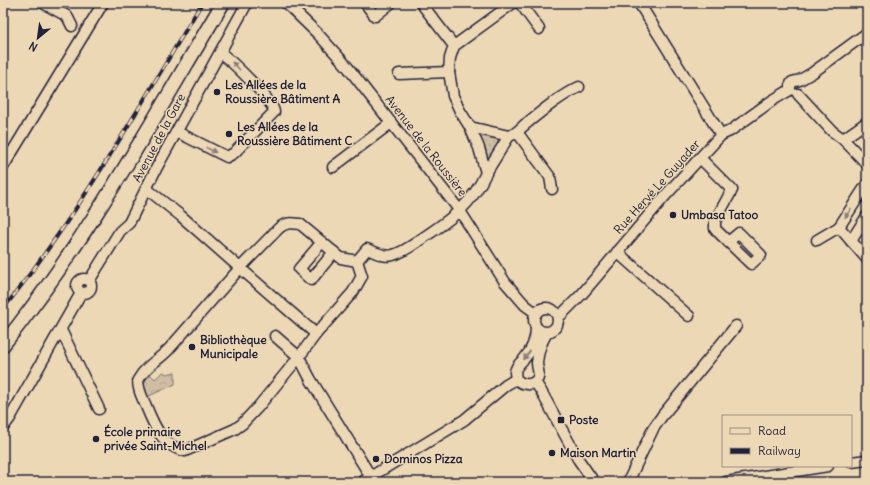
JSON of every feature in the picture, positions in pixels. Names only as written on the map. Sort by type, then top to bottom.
[{"type":"main road","points":[[3,345],[63,263],[105,199],[223,3]]},
{"type":"street","points":[[43,3],[67,16],[72,26]]},
{"type":"street","points":[[3,168],[103,3]]},
{"type":"street","name":"Avenue de la Gare","points":[[3,424],[10,418],[16,408],[81,293],[77,288],[78,281],[83,279],[89,281],[120,231],[129,223],[157,167],[221,53],[247,3]]},
{"type":"street","name":"Avenue de la Roussière","points":[[286,3],[318,34],[346,65],[460,211],[505,282],[525,305],[536,313]]},
{"type":"street","points":[[365,3],[375,16],[391,3]]},
{"type":"street","points":[[421,3],[454,46]]},
{"type":"street","points":[[486,173],[470,127],[453,96],[449,72],[450,58],[454,46],[513,3]]},
{"type":"street","points":[[520,3],[539,29]]},
{"type":"street","points":[[642,4],[721,136]]},
{"type":"street","name":"Rue Hervé Le Guyader","points":[[558,318],[582,294],[617,252],[721,136],[773,100],[796,88],[812,73],[867,33]]},
{"type":"street","points":[[177,132],[227,157],[234,153],[274,112],[273,106],[221,53]]},
{"type":"street","points":[[399,74],[449,72]]},
{"type":"street","points":[[357,261],[341,258],[300,224],[284,224],[240,268],[169,349],[162,356],[154,360],[138,380],[138,388],[154,424],[161,436],[169,445],[177,450],[185,451],[235,429],[242,424],[258,407],[316,334],[353,292],[362,276],[357,261],[367,249],[386,256],[393,256],[460,211],[480,185],[486,173],[513,134],[569,92],[579,87]]},
{"type":"street","points":[[796,88],[832,131],[843,139],[867,164]]},
{"type":"street","points":[[333,167],[391,122]]},
{"type":"street","points":[[843,139],[867,122]]},
{"type":"street","points":[[470,127],[498,134],[513,134],[550,177],[552,189]]},
{"type":"street","points":[[700,158],[732,190],[716,221],[715,229],[728,242]]},
{"type":"street","points":[[817,240],[839,227],[867,184]]},
{"type":"street","points":[[147,189],[181,216],[316,334]]},
{"type":"street","points":[[851,241],[867,216]]},
{"type":"street","points":[[839,227],[867,259]]},
{"type":"street","points":[[322,242],[299,269],[311,280],[334,252]]},
{"type":"street","points":[[617,252],[689,316]]},
{"type":"street","points":[[540,309],[551,309],[556,313],[558,318],[558,322],[554,330],[547,333],[540,345],[537,362],[538,377],[535,382],[527,385],[519,382],[515,375],[516,368],[531,348],[536,338],[536,328],[533,318],[536,313],[540,309]]},
{"type":"street","points":[[628,482],[653,429],[736,326]]},
{"type":"street","points":[[536,328],[547,333]]},
{"type":"street","points":[[61,330],[99,409]]},
{"type":"street","points":[[275,336],[299,357],[366,480],[464,420],[506,385],[516,379]]},
{"type":"street","points":[[535,382],[552,409],[578,459],[594,482]]},
{"type":"street","points":[[3,415],[16,408]]},
{"type":"street","points":[[852,462],[867,460]]},
{"type":"street","points":[[726,482],[822,467]]},
{"type":"green space","points":[[477,132],[502,139],[488,160]]},
{"type":"green space","points":[[163,372],[167,374],[175,372],[175,384],[147,397],[144,385],[148,377],[150,374],[155,379]]},
{"type":"railway","points":[[3,309],[31,273],[83,198],[202,3]]},
{"type":"place","name":"Les Allées de la Roussière Bâtiment A","points":[[217,92]]},
{"type":"place","name":"Les Allées de la Roussière Bâtiment C","points":[[229,134]]},
{"type":"place","name":"Umbasa Tatoo","points":[[673,215]]},
{"type":"place","name":"Bibliothèque Municipale","points":[[192,347]]},
{"type":"place","name":"Poste","points":[[561,420]]},
{"type":"place","name":"École primaire privée Saint-Michel","points":[[96,439]]},
{"type":"place","name":"Maison Martin","points":[[552,453]]},
{"type":"place","name":"Dominos Pizza","points":[[376,459]]}]
